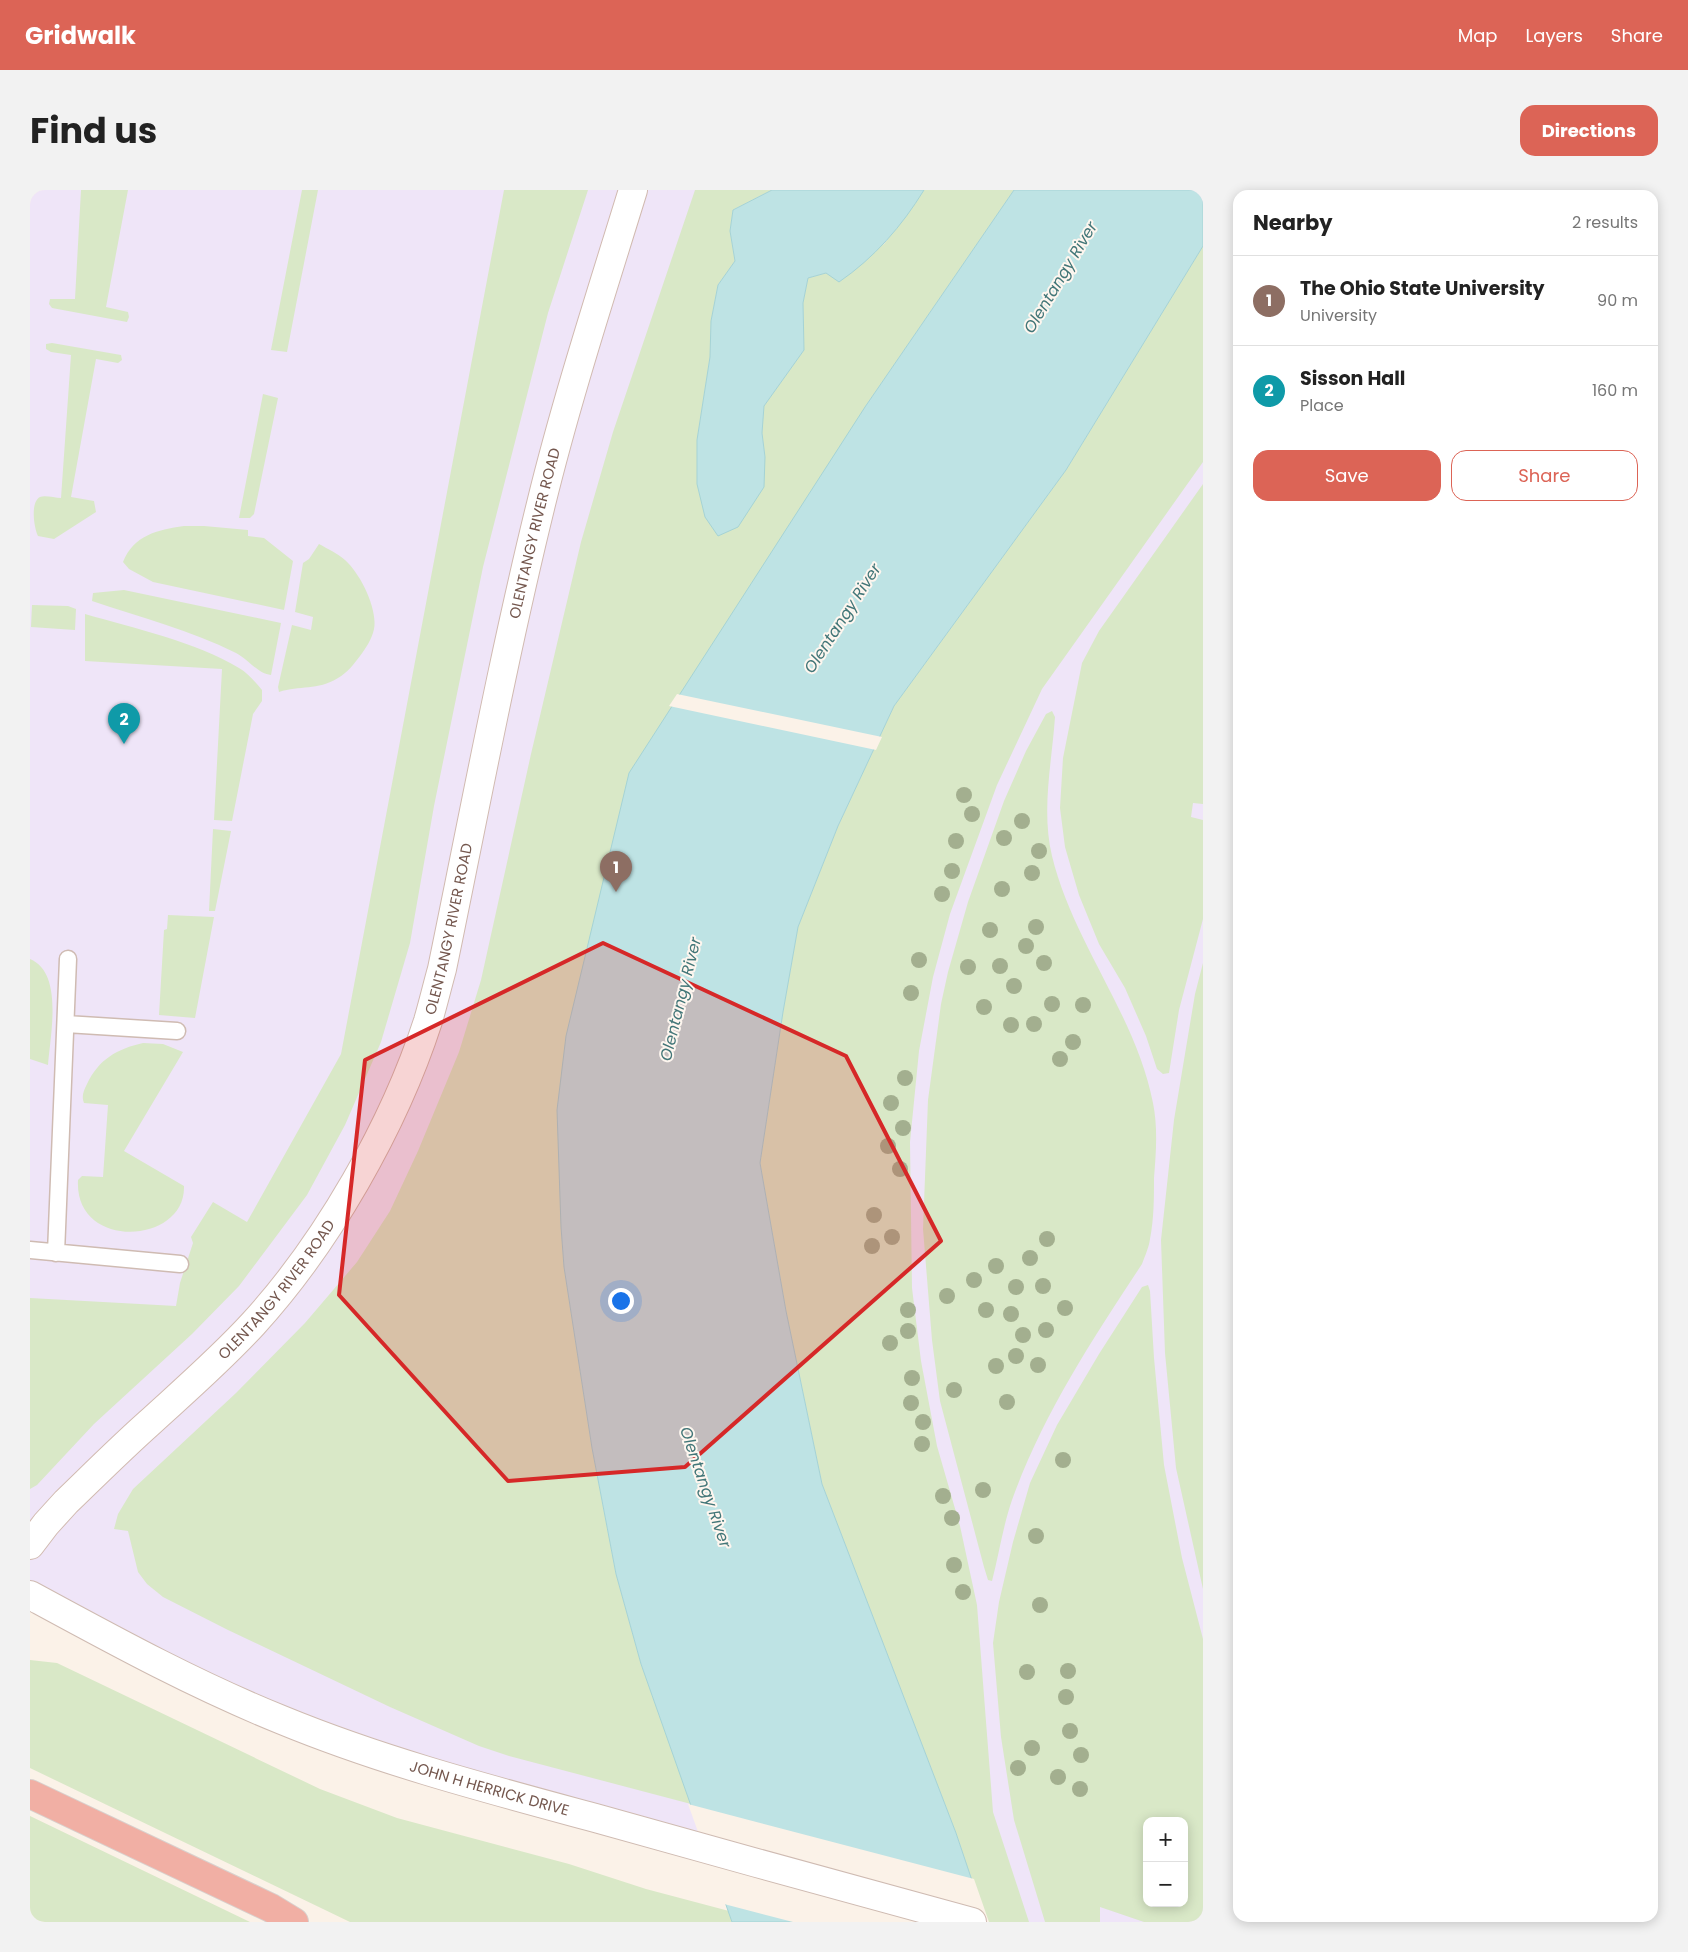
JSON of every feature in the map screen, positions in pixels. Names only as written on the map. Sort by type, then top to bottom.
[{"type":"highway","points":[[30,1794],[271,1908],[294,1922]]},
{"type":"main road","name":"OLENTANGY RIVER ROAD","points":[[30,1545],[66,1502],[208,1370],[253,1324],[290,1279],[334,1217],[384,1128],[428,1021],[442,970],[512,626],[541,502],[576,376],[633,190]]},
{"type":"main road","name":"JOHN H HERRICK DRIVE","points":[[30,1595],[136,1653],[213,1691],[283,1721],[356,1748],[538,1803],[972,1922]]},
{"type":"lane","points":[[56,1253],[68,959]]},
{"type":"lane","points":[[66,1024],[177,1031]]},
{"type":"lane","points":[[30,1250],[180,1264]]},
{"type":"highlighted area","points":[[603,943],[846,1056],[941,1241],[685,1467],[508,1481],[339,1295],[365,1060]]},
{"type":"shaded area","points":[[30,190],[1203,190],[1203,1922],[859,1922],[850,1890],[438,1774],[30,1595]]},
{"type":"green space","points":[[81,190],[128,190],[106,307],[128,312],[127,322],[52,308],[49,304],[50,299],[75,299]]},
{"type":"green space","points":[[302,190],[318,190],[287,352],[271,350]]},
{"type":"green space","points":[[504,190],[588,190],[548,313],[483,567],[434,806],[410,943],[381,1042],[345,1125],[307,1195],[239,1286],[192,1334],[94,1424],[37,1485],[30,1489],[30,1298],[176,1306],[180,1283],[193,1243],[191,1237],[213,1202],[247,1222],[341,1054]]},
{"type":"green space","points":[[695,190],[772,190],[733,210],[730,231],[735,261],[718,285],[711,321],[710,357],[697,440],[697,484],[765,457],[762,433],[764,406],[804,350],[803,303],[808,278],[826,273],[884,244],[924,190],[1014,190],[865,407],[561,1227],[564,1267],[592,1448],[616,1574],[641,1664],[691,1804],[509,1756],[479,1746],[390,1707],[228,1630],[163,1597],[147,1584],[138,1572],[128,1531],[114,1529],[118,1514],[133,1489],[236,1393],[305,1323],[357,1262],[390,1211],[418,1151],[459,1052],[481,980],[531,754],[581,542],[613,432]]},
{"type":"green space","points":[[1203,246],[1203,462],[1042,689],[997,785],[950,914],[933,977],[919,1051],[910,1142],[912,1288],[921,1361],[937,1446],[960,1526],[977,1605],[993,1812],[1029,1922],[986,1922],[956,1833],[822,1484],[786,1311],[760,1163],[798,927],[838,826],[894,706],[1066,470]]},
{"type":"green space","points":[[52,343],[121,355],[122,360],[118,363],[96,359],[71,497],[94,501],[96,512],[54,539],[38,536],[34,515],[35,504],[40,497],[61,498],[71,355],[51,352],[46,349],[46,344]]},
{"type":"green space","points":[[263,394],[278,398],[254,514],[250,518],[239,518]]},
{"type":"green space","points":[[1203,484],[1203,804],[1193,803],[1191,817],[1203,820],[1203,919],[1179,1010],[1169,1073],[1163,1074],[1157,1069],[1146,1036],[1125,988],[1099,944],[1079,895],[1065,847],[1060,808],[1063,758],[1082,663],[1099,631]]},
{"type":"green space","points":[[184,526],[248,530],[248,536],[264,538],[293,561],[284,610],[153,582],[129,569],[123,562],[133,546],[148,535]]},
{"type":"green space","points":[[319,544],[345,560],[362,582],[371,602],[375,621],[373,633],[362,653],[341,676],[323,685],[279,692],[278,687],[292,625],[311,630],[313,617],[295,612],[303,563],[309,559]]},
{"type":"green space","points":[[124,590],[281,623],[271,675],[257,669],[236,653],[201,637],[92,601],[93,593]]},
{"type":"green space","points":[[32,605],[68,606],[76,609],[75,630],[31,627]]},
{"type":"green space","points":[[85,614],[164,636],[204,651],[242,670],[262,690],[262,701],[253,714],[232,821],[214,820],[222,669],[85,661]]},
{"type":"green space","points":[[1052,711],[1055,717],[1048,786],[1047,821],[1052,856],[1074,919],[1119,1009],[1145,1071],[1156,1122],[1153,1216],[1147,1252],[1142,1264],[1070,1378],[1024,1468],[1009,1510],[992,1581],[988,1580],[984,1567],[940,1401],[932,1340],[923,1229],[928,1100],[941,1004],[968,902],[1004,801],[1026,751],[1046,714]]},
{"type":"green space","points":[[213,829],[231,831],[215,911],[209,911]]},
{"type":"green space","points":[[168,915],[214,917],[195,1018],[159,1015],[164,930],[167,929]]},
{"type":"green space","points":[[30,959],[41,966],[51,991],[52,1022],[48,1065],[30,1059]]},
{"type":"green space","points":[[1203,963],[1203,1589],[1176,1468],[1165,1353],[1161,1240],[1174,1120],[1195,994]]},
{"type":"green space","points":[[143,1043],[163,1044],[183,1052],[124,1151],[184,1186],[180,1206],[168,1220],[150,1229],[130,1232],[110,1229],[93,1219],[81,1203],[78,1180],[82,1176],[103,1177],[108,1105],[84,1103],[83,1095],[92,1075],[103,1062],[125,1048]]},
{"type":"green space","points":[[1148,1285],[1164,1465],[1182,1558],[1203,1639],[1203,1922],[1144,1922],[1100,1907],[1100,1922],[1045,1922],[1014,1820],[1001,1737],[993,1643],[999,1602],[1013,1542],[1030,1483],[1057,1425],[1142,1287]]},
{"type":"green space","points":[[30,1660],[57,1663],[320,1789],[397,1818],[569,1864],[646,1889],[729,1911],[732,1922],[350,1922],[30,1768]]},
{"type":"green space","points":[[30,1816],[250,1922],[30,1922]]},
{"type":"water","points":[[772,190],[924,190],[897,229],[852,273],[839,282],[826,273],[808,278],[803,303],[804,350],[764,406],[762,433],[765,457],[764,487],[738,527],[718,536],[705,517],[697,484],[697,440],[710,357],[711,321],[718,285],[735,261],[730,231],[733,210]]},
{"type":"water","name":"Olentangy River","points":[[1014,190],[1203,190],[1203,246],[1066,470],[894,706],[838,826],[798,927],[760,1163],[786,1311],[822,1484],[956,1833],[986,1922],[732,1922],[641,1664],[616,1574],[592,1448],[564,1267],[561,1227],[557,1110],[566,1036],[629,773],[865,407]]},
{"type":"pier","points":[[677,694],[882,737],[876,750],[669,706]]},
{"type":"pier","points":[[688,1804],[974,1879],[989,1922],[793,1922],[724,1904]]},
{"type":"place","name":"Sisson Hall","points":[[124,744]]},
{"type":"place","name":"The Ohio State University","points":[[616,892]]}]
